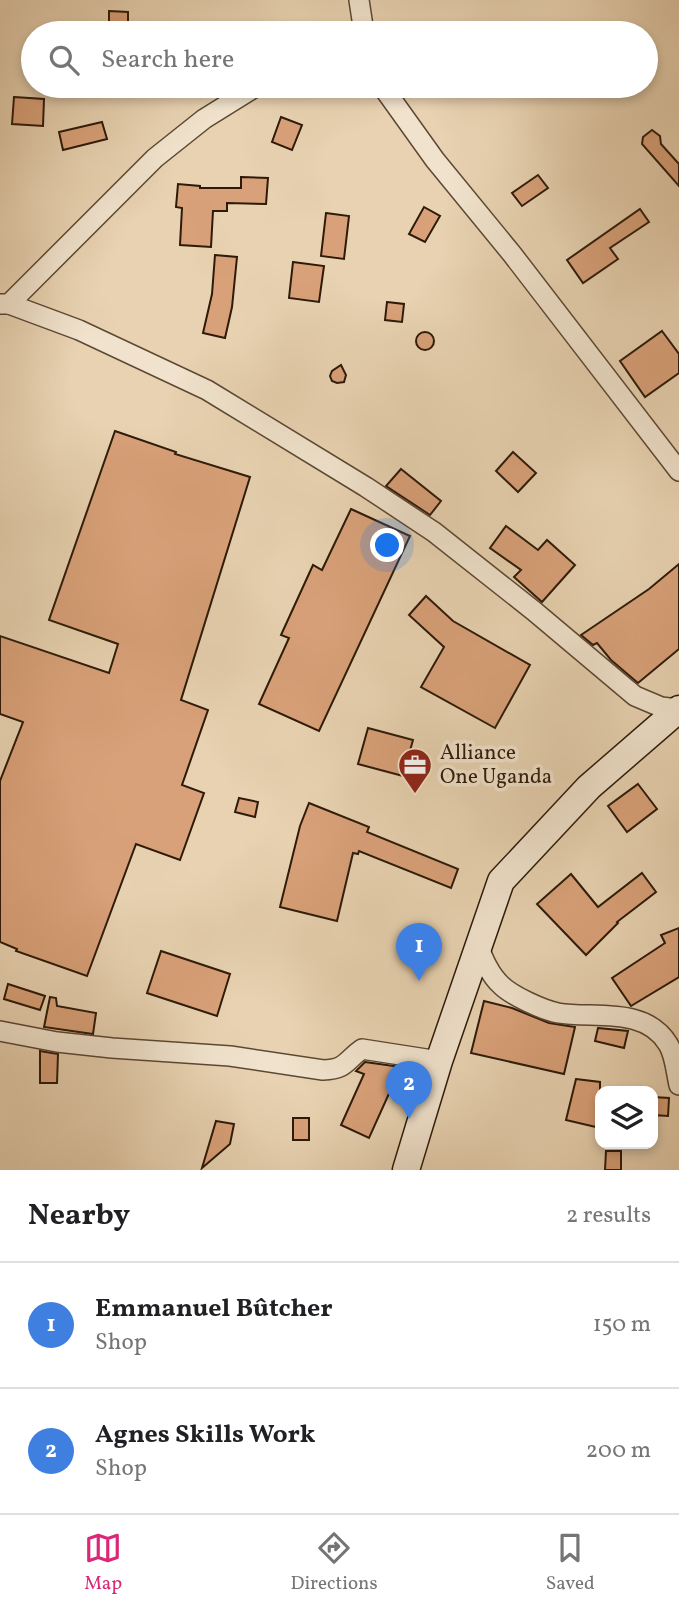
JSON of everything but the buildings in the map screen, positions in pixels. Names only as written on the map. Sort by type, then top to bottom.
[{"type":"street","points":[[359,0],[362,21]]},
{"type":"street","points":[[238,98],[204,119],[155,158],[5,304],[79,330],[207,390],[434,531],[635,696],[661,707],[679,709]]},
{"type":"street","points":[[391,98],[435,160],[512,254],[679,471]]},
{"type":"street","points":[[406,1170],[477,943],[504,876],[589,787],[679,709]]},
{"type":"street","points":[[477,943],[502,987],[545,1010],[620,1017],[646,1024],[667,1044],[679,1085]]},
{"type":"street","points":[[0,1031],[57,1042],[230,1056],[323,1070],[346,1066],[362,1049],[439,1061]]},
{"type":"place","name":"Alliance One Uganda","points":[[415,795]]},
{"type":"place","name":"Emmanuel Bûtcher","points":[[419,981]]},
{"type":"place","name":"Agnes Skills Work","points":[[409,1119]]}]
